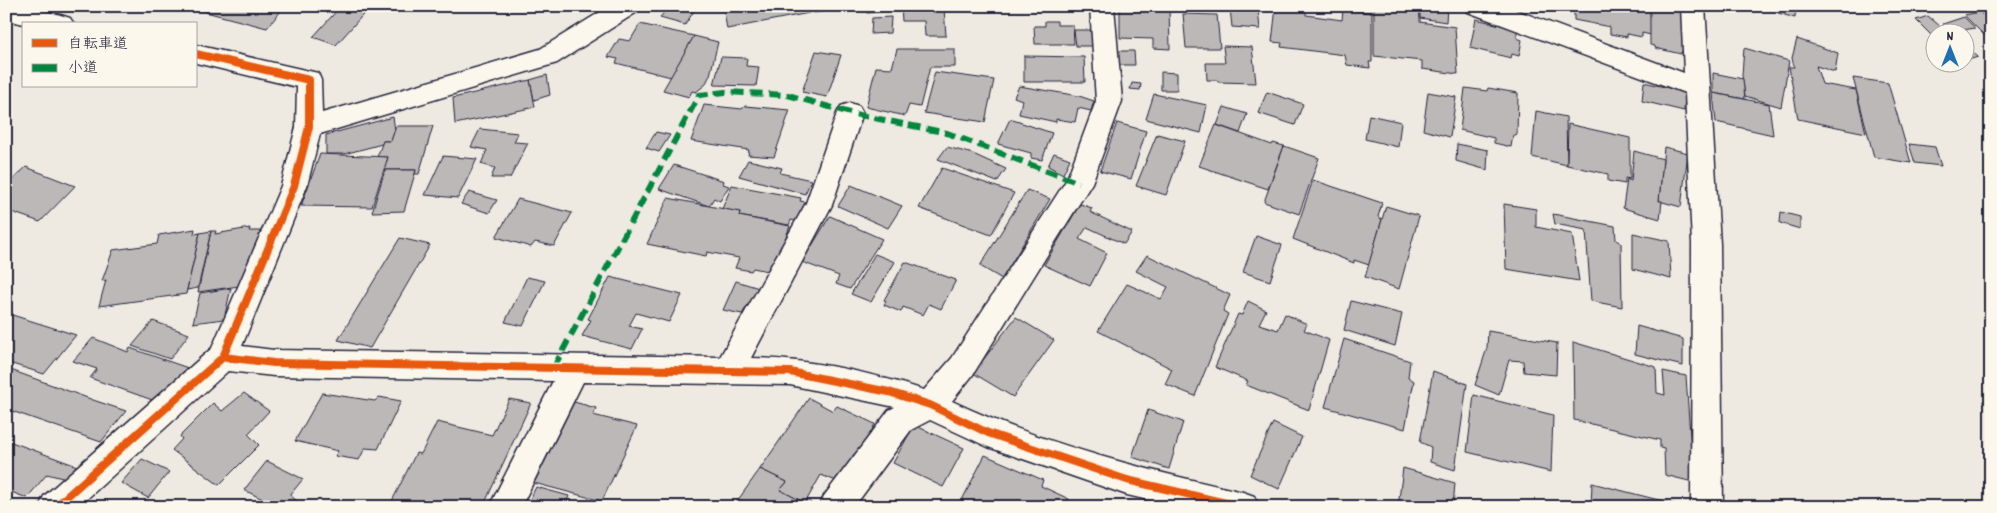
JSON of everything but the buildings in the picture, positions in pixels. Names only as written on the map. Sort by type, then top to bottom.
[{"type":"street","points":[[309,127],[548,56],[629,6]]},
{"type":"street","points":[[835,507],[900,420],[930,405],[962,367],[1078,183],[1109,100],[1102,6]]},
{"type":"street","points":[[1476,6],[1513,18],[1698,88]]},
{"type":"street","points":[[1692,6],[1706,244],[1707,507]]},
{"type":"street","points":[[6,11],[53,22]]},
{"type":"street","points":[[55,507],[224,358],[294,186],[309,127],[309,80],[198,54]]},
{"type":"street","points":[[729,370],[819,205],[850,113]]},
{"type":"street","points":[[224,358],[274,363],[790,372],[889,392],[930,405],[988,433],[1127,480],[1243,507]]},
{"type":"street","points":[[505,507],[574,368]]},
{"type":"marked path","points":[[554,367],[699,95],[725,92],[788,95],[850,113],[947,133],[1079,183]]},
{"type":"cycle path","points":[[55,507],[223,357],[294,186],[309,127],[309,80],[198,54]]},
{"type":"cycle path","points":[[223,357],[274,363],[790,372],[889,392],[930,405],[988,433],[1127,480],[1243,507]]}]
